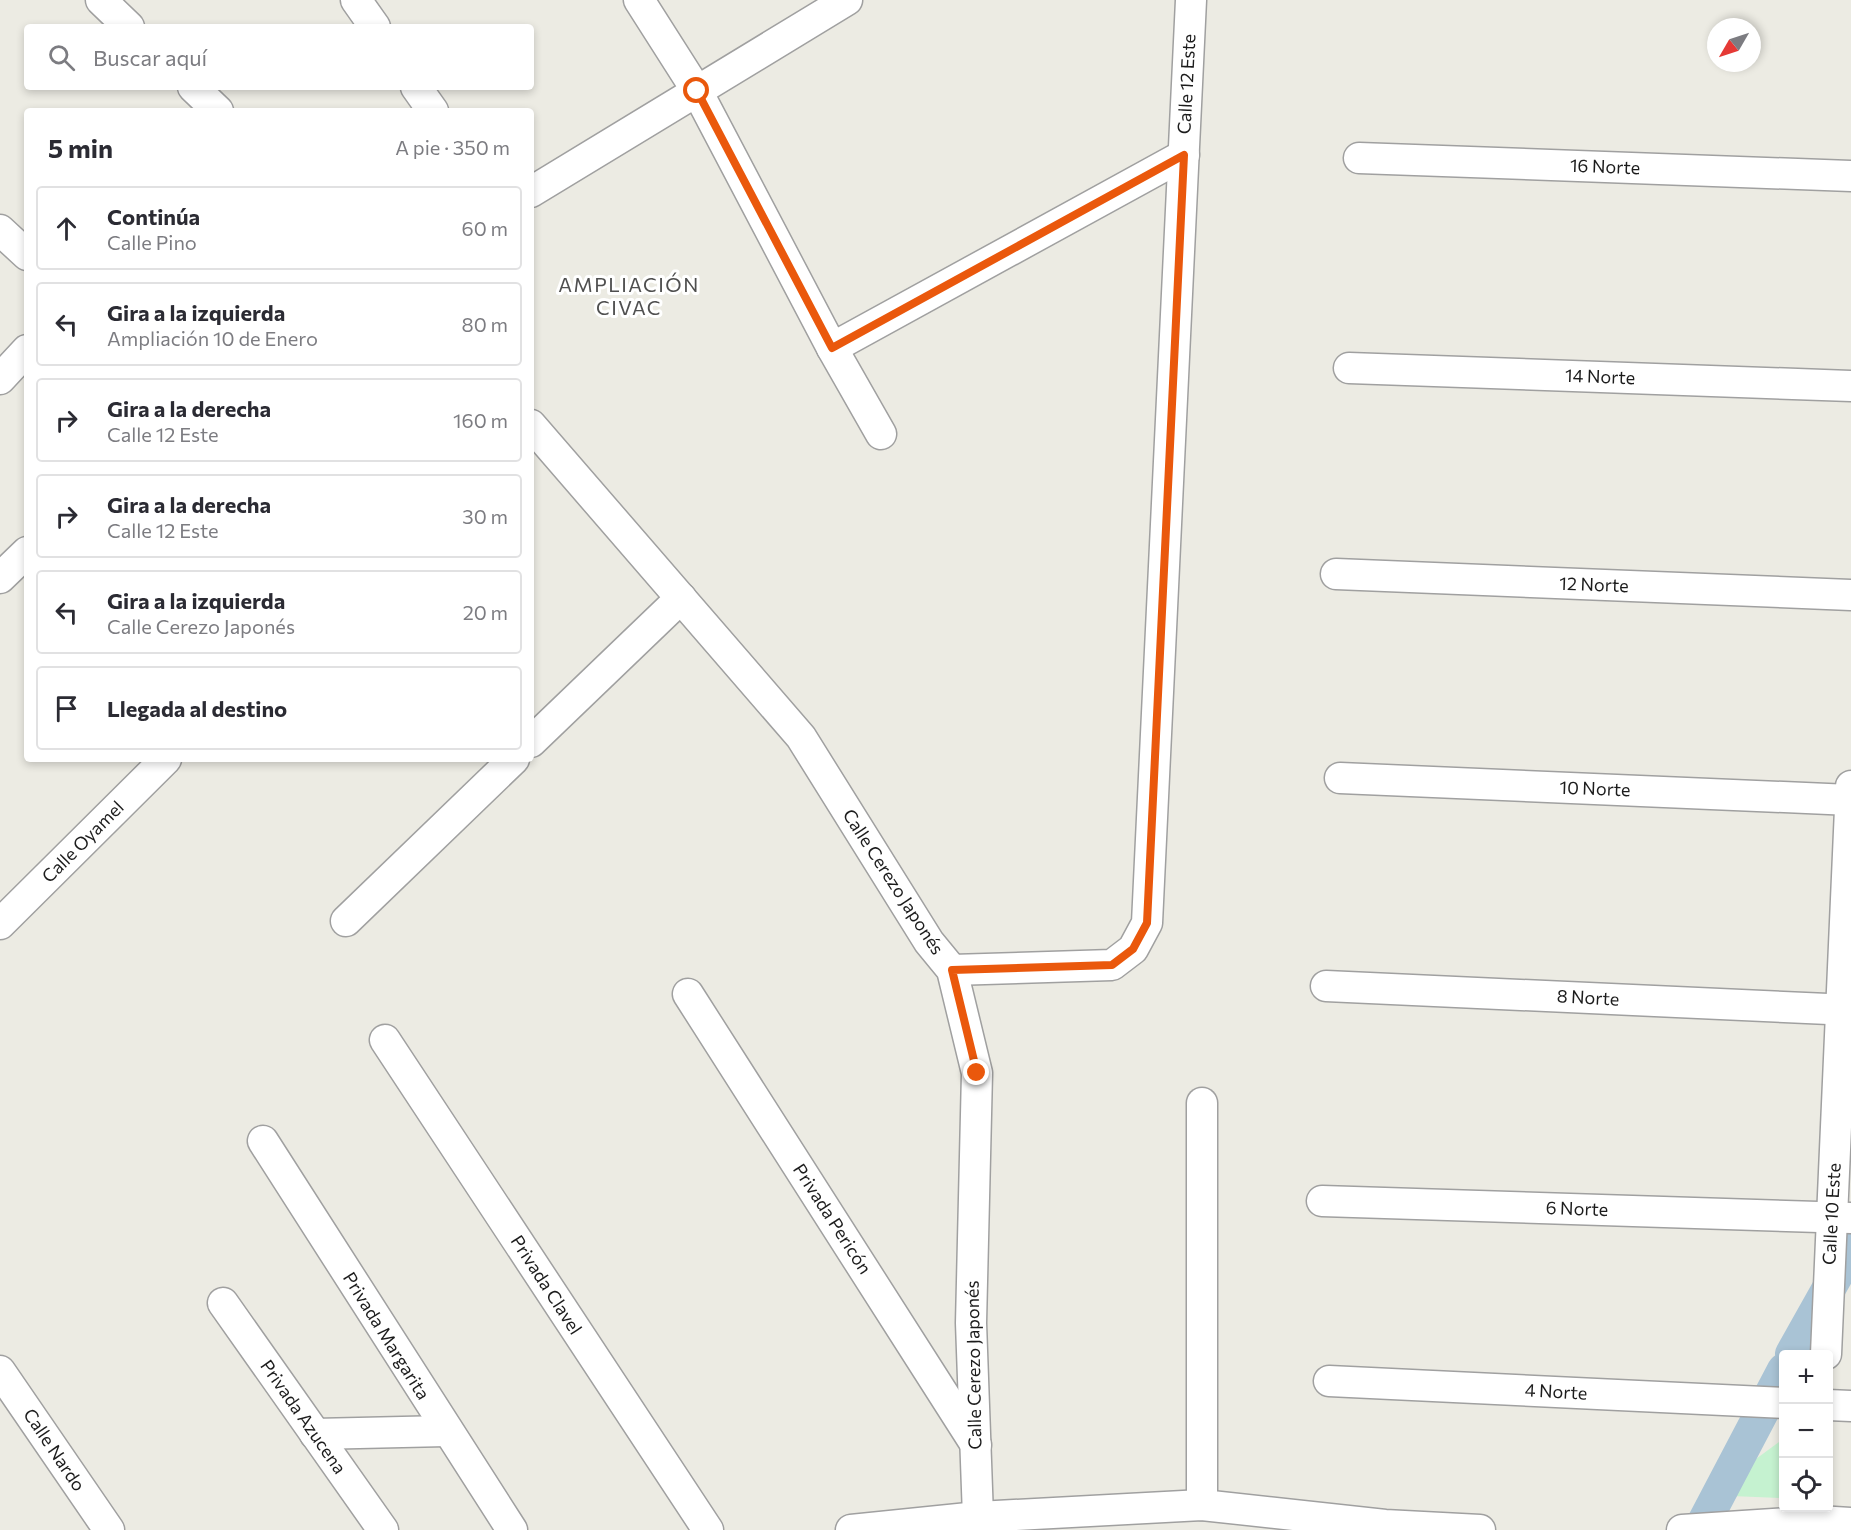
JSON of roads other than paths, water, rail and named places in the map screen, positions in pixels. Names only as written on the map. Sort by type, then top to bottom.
[{"type":"street","points":[[101,0],[126,24]]},
{"type":"street","points":[[356,0],[373,24]]},
{"type":"street","points":[[639,0],[697,91],[832,348],[881,434]]},
{"type":"street","points":[[534,190],[846,0]]},
{"type":"street","name":"Calle 12 Este","points":[[952,970],[1112,965],[1133,949],[1147,923],[1191,0]]},
{"type":"street","points":[[196,90],[215,108]]},
{"type":"street","points":[[418,90],[431,108]]},
{"type":"street","points":[[832,348],[1184,155]]},
{"type":"street","name":"16 Norte","points":[[1359,158],[1851,176]]},
{"type":"street","points":[[0,230],[24,252]]},
{"type":"street","points":[[0,379],[24,353]]},
{"type":"street","name":"14 Norte","points":[[1348,368],[1851,386]]},
{"type":"street","name":"Calle Cerezo Japonés","points":[[534,428],[801,737],[929,942],[952,970],[977,1073],[971,1323],[978,1517]]},
{"type":"street","points":[[0,578],[24,555]]},
{"type":"street","name":"12 Norte","points":[[1336,574],[1851,595]]},
{"type":"street","points":[[534,739],[681,598]]},
{"type":"street","name":"Calle Oyamel","points":[[0,924],[163,762]]},
{"type":"street","points":[[346,921],[511,762]]},
{"type":"street","name":"10 Norte","points":[[1340,778],[1851,800]]},
{"type":"street","name":"Calle 10 Este","points":[[1826,1350],[1842,1217],[1851,786]]},
{"type":"street","name":"8 Norte","points":[[1326,986],[1846,1010]]},
{"type":"street","name":"Privada Pericón","points":[[688,994],[976,1445]]},
{"type":"street","name":"Privada Clavel","points":[[385,1040],[708,1530]]},
{"type":"street","points":[[1202,1103],[1202,1505]]},
{"type":"street","name":"Privada Margarita","points":[[263,1141],[446,1431],[512,1530]]},
{"type":"street","name":"6 Norte","points":[[1322,1201],[1842,1217]]},
{"type":"street","name":"Privada Azucena","points":[[223,1303],[383,1530]]},
{"type":"street","name":"Calle Nardo","points":[[0,1371],[109,1530]]},
{"type":"street","name":"4 Norte","points":[[1329,1381],[1779,1403]]},
{"type":"street","points":[[1833,1405],[1851,1406]]},
{"type":"street","points":[[315,1434],[446,1431]]},
{"type":"street","points":[[851,1530],[978,1517],[1146,1518],[1202,1505],[1385,1528],[1480,1530]]},
{"type":"street","points":[[1682,1530],[1819,1514],[1851,1523]]},
{"type":"waterway","points":[[1794,1350],[1851,1249]]},
{"type":"waterway","points":[[1700,1530],[1779,1380]]},
{"type":"district","name":"AMPLIACIÓN CIVAC","points":[[629,296]]}]
